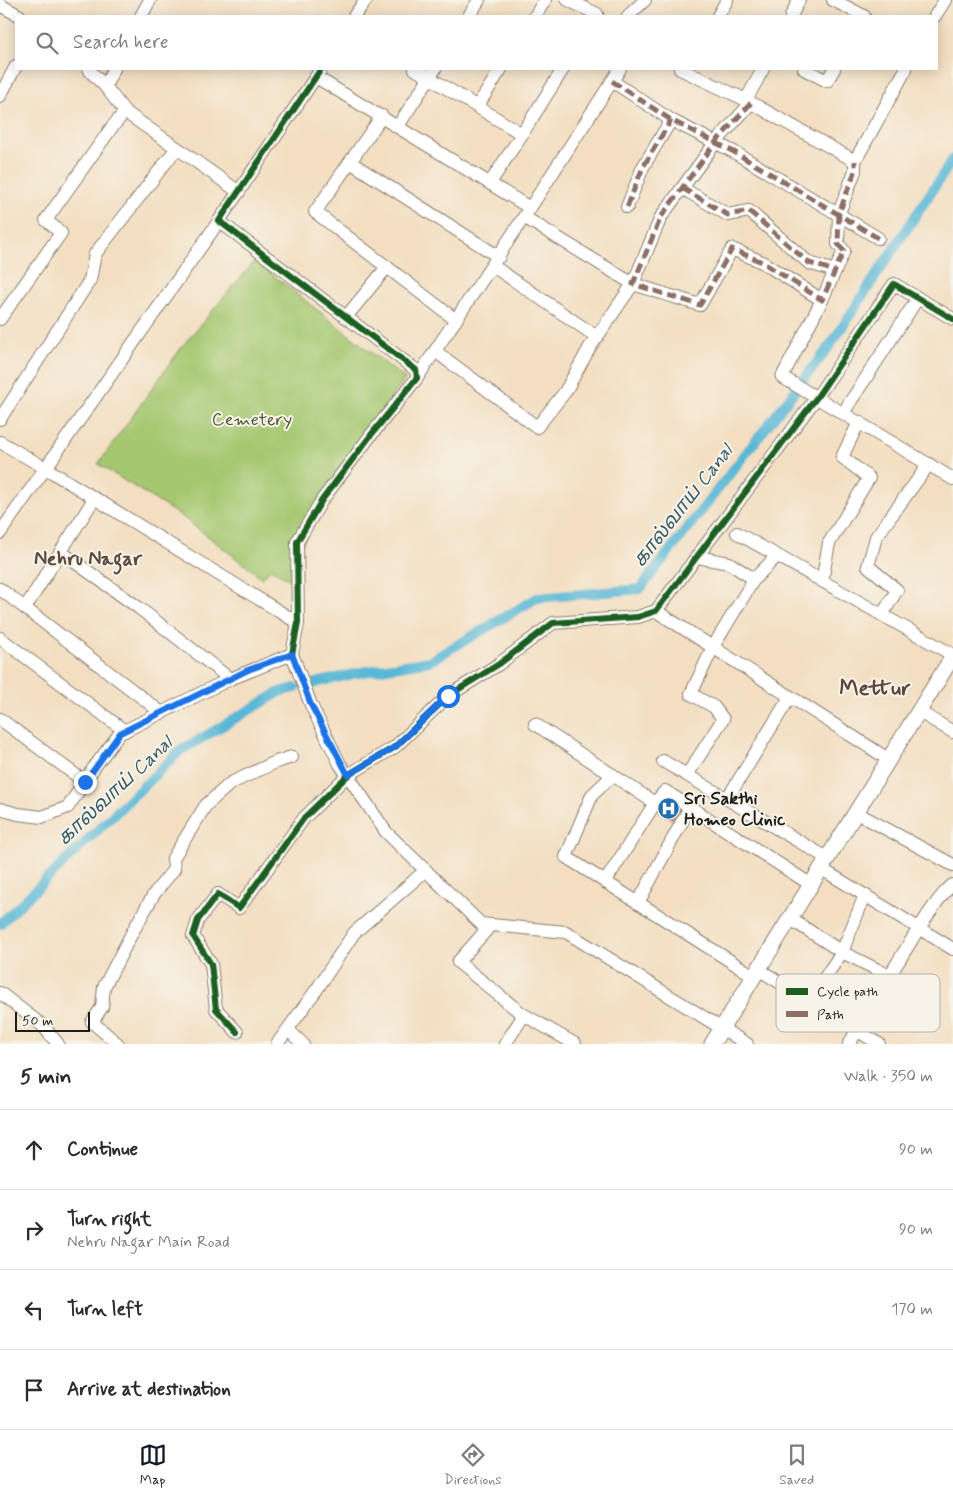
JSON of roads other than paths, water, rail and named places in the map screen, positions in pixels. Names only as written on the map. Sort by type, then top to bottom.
[{"type":"main road","points":[[712,1044],[953,656]]},
{"type":"street","points":[[142,15],[150,0]]},
{"type":"street","points":[[355,15],[366,0]]},
{"type":"street","points":[[470,15],[479,0]]},
{"type":"street","points":[[536,15],[545,0]]},
{"type":"street","points":[[568,0],[596,15]]},
{"type":"street","points":[[629,15],[645,0]]},
{"type":"street","points":[[719,15],[727,0]]},
{"type":"street","points":[[792,15],[799,0]]},
{"type":"street","points":[[833,0],[861,15]]},
{"type":"street","points":[[936,15],[944,0]]},
{"type":"street","points":[[0,4],[18,15]]},
{"type":"street","points":[[0,96],[15,68]]},
{"type":"street","points":[[89,70],[105,86],[125,112],[239,192]]},
{"type":"street","points":[[105,86],[113,70]]},
{"type":"street","points":[[419,70],[432,73],[477,107],[522,134]]},
{"type":"street","points":[[477,107],[500,70]]},
{"type":"street","points":[[490,183],[562,70]]},
{"type":"street","points":[[619,70],[496,262],[436,351],[322,500],[297,542],[298,624],[292,654],[311,705],[348,775],[386,832],[481,924],[566,932],[747,1044]]},
{"type":"street","points":[[685,70],[748,101],[855,161]]},
{"type":"street","points":[[436,351],[537,427],[565,392],[597,337],[633,284],[661,217],[715,142],[748,101],[762,70]]},
{"type":"street","points":[[806,70],[827,81],[833,70]]},
{"type":"street","points":[[905,70],[855,161],[855,172],[839,213],[838,244],[844,251],[822,300],[782,377],[953,479]]},
{"type":"street","points":[[0,533],[47,469],[219,221],[319,73],[382,116],[490,183],[527,212],[633,284],[700,305],[732,249],[762,262],[822,300]]},
{"type":"street","points":[[398,126],[432,73]]},
{"type":"street","points":[[612,81],[671,120],[715,142],[839,213],[878,238]]},
{"type":"street","points":[[0,319],[61,233],[46,220],[112,127],[125,112]]},
{"type":"street","points":[[382,116],[315,212],[456,320]]},
{"type":"street","points":[[627,207],[644,167],[671,120]]},
{"type":"street","points":[[0,419],[90,280],[96,254],[177,148]]},
{"type":"street","points":[[350,162],[496,262],[597,337]]},
{"type":"street","points":[[682,188],[728,215],[749,211],[809,263],[835,271]]},
{"type":"street","points":[[219,221],[416,370],[417,378]]},
{"type":"street","points":[[346,317],[386,267]]},
{"type":"street","points":[[237,1032],[216,1009],[211,964],[193,936],[198,920],[218,894],[239,908],[304,818],[348,775],[395,747],[448,696],[498,664],[553,623],[638,617],[656,611],[894,284],[953,319]]},
{"type":"street","points":[[843,413],[918,298]]},
{"type":"street","points":[[822,581],[829,542],[869,478],[842,456],[859,422]]},
{"type":"street","points":[[0,442],[298,624]]},
{"type":"street","points":[[882,615],[897,590],[868,566],[876,537],[929,464]]},
{"type":"street","points":[[25,608],[94,499]]},
{"type":"street","points":[[737,533],[953,656]]},
{"type":"street","points":[[61,552],[139,608],[230,679]]},
{"type":"street","points":[[697,556],[729,563],[754,579]]},
{"type":"street","points":[[687,775],[724,719],[714,707],[691,694],[712,647],[754,579],[777,556]]},
{"type":"street","points":[[0,589],[162,713]]},
{"type":"street","points":[[656,611],[888,759]]},
{"type":"street","points":[[0,638],[125,731]]},
{"type":"street","points":[[0,809],[18,814],[42,817],[68,808],[120,733],[230,679],[292,654]]},
{"type":"street","points":[[727,798],[790,697]]},
{"type":"street","points":[[918,711],[953,732]]},
{"type":"street","points":[[0,719],[85,782]]},
{"type":"street","points":[[535,724],[655,803]]},
{"type":"street","points":[[118,1044],[92,1022],[102,1007],[104,987],[132,933],[154,894],[174,869],[173,858],[206,805],[231,783],[276,762],[292,757]]},
{"type":"street","points":[[663,761],[727,798],[824,863],[865,895],[953,949]]},
{"type":"street","points":[[613,775],[592,795],[566,857],[638,903],[776,983]]},
{"type":"street","points":[[605,882],[655,803],[665,791],[810,884]]},
{"type":"street","points":[[638,903],[690,807]]},
{"type":"street","points":[[855,812],[953,865]]},
{"type":"street","points":[[276,1044],[288,1030],[354,933],[426,870]]},
{"type":"street","points":[[891,974],[919,927],[953,885]]},
{"type":"street","points":[[827,974],[842,952],[865,895]]},
{"type":"street","points":[[789,918],[842,952],[886,974]]},
{"type":"street","points":[[490,926],[458,962],[524,1015],[574,1044]]},
{"type":"street","points":[[0,993],[43,1026],[58,1044]]},
{"type":"street","points":[[505,1044],[524,1015]]},
{"type":"street","points":[[288,1030],[303,1044]]},
{"type":"street","points":[[849,1044],[857,1032]]},
{"type":"street","points":[[861,1032],[880,1044]]},
{"type":"waterway","name":"கால்வாய் Canal","points":[[311,684],[362,672],[430,661],[537,598],[640,589],[829,347],[953,159]]},
{"type":"waterway","name":"கால்வாய் Canal","points":[[0,924],[180,751],[280,692],[295,688]]},
{"type":"place","name":"Sri Sakthi Homeo Clinic","points":[[668,809]]},
{"type":"district","name":"Nehru Nagar","points":[[88,559]]},
{"type":"district","name":"Mettur","points":[[875,689]]},
{"type":"park label","name":"Cemetery","points":[[252,420]]}]
